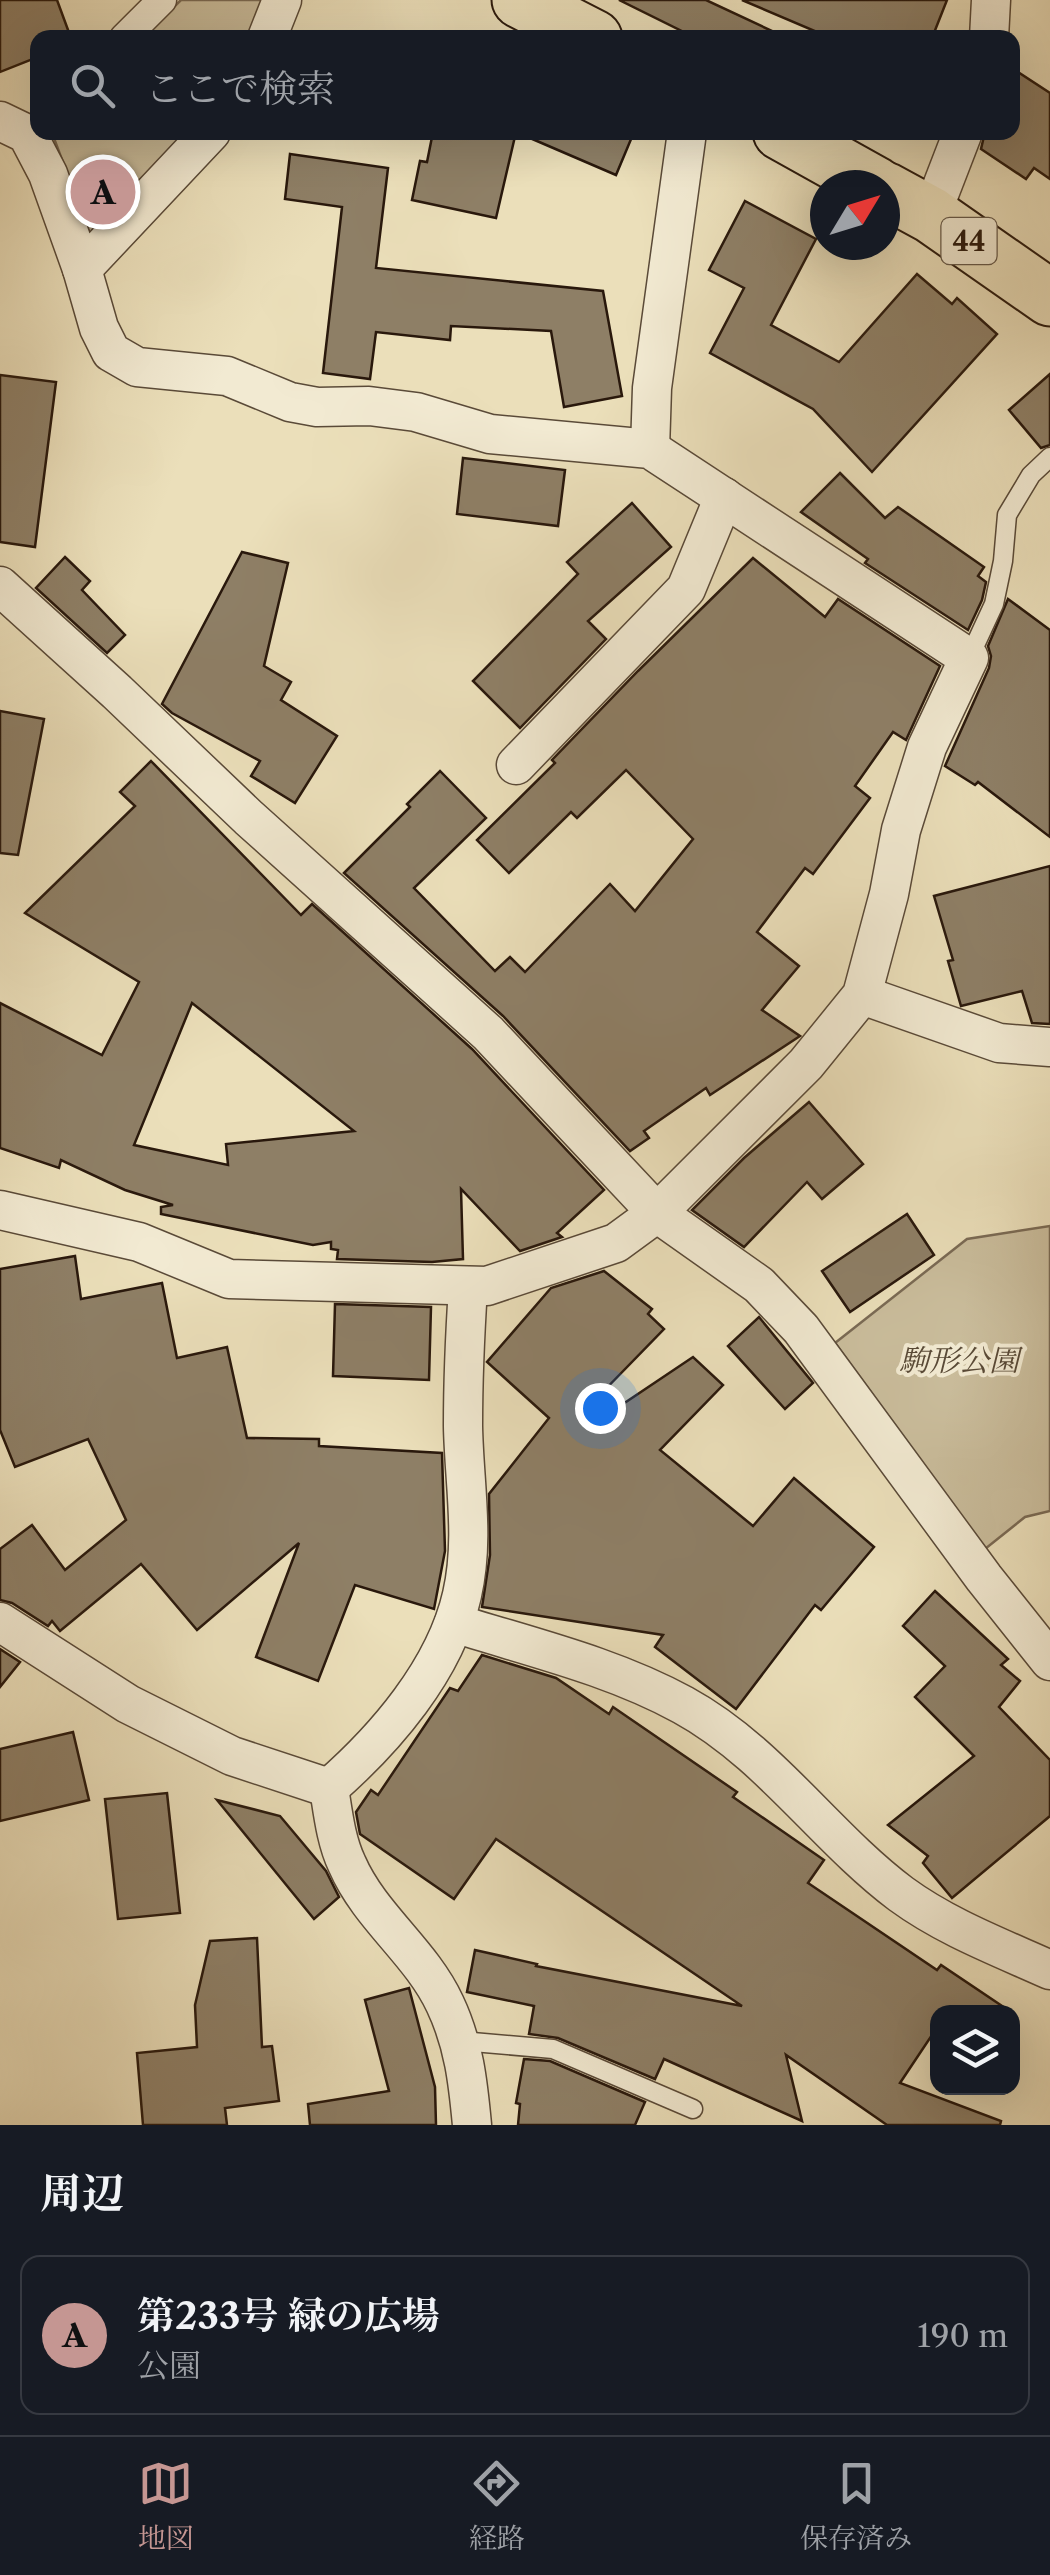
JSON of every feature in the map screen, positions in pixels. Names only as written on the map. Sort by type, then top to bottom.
[{"type":"main road","points":[[520,0],[578,30]]},
{"type":"main road","points":[[795,140],[849,170]]},
{"type":"main road","name":"44","points":[[908,203],[1050,298]]},
{"type":"street","points":[[132,30],[162,0]]},
{"type":"street","points":[[270,30],[282,0]]},
{"type":"street","points":[[989,30],[991,0]]},
{"type":"street","points":[[0,1210],[139,1242],[229,1280],[468,1288],[487,1286],[616,1243],[657,1213],[806,1064],[862,995],[890,894],[901,830],[927,747],[968,658],[650,449],[490,434],[416,412],[290,402],[227,376],[137,366],[111,352],[98,328],[82,269],[48,174],[22,126]]},
{"type":"street","points":[[82,269],[203,140]]},
{"type":"street","points":[[650,449],[652,388],[686,140]]},
{"type":"street","points":[[908,203],[957,140]]},
{"type":"street","points":[[516,764],[686,588],[724,498]]},
{"type":"street","points":[[0,586],[488,1032],[657,1213],[759,1286],[800,1328],[1050,1661]]},
{"type":"street","points":[[862,995],[999,1042],[1050,1047]]},
{"type":"street","points":[[329,1788],[369,1750],[406,1706],[454,1623],[468,1558],[470,1510],[464,1430],[468,1288]]},
{"type":"street","points":[[0,1622],[128,1704],[232,1756],[329,1788]]},
{"type":"street","points":[[454,1623],[586,1664],[682,1705],[735,1740],[900,1892],[947,1923],[1050,1970]]},
{"type":"street","points":[[329,1788],[347,1864],[366,1896],[423,1966],[461,2041],[472,2125]]},
{"type":"lane","points":[[968,658],[994,604],[1006,515],[1031,475],[1050,457]]},
{"type":"lane","points":[[461,2041],[553,2049],[693,2108]]},
{"type":"green space","points":[[181,0],[265,0],[252,30],[150,30]]},
{"type":"green space","points":[[55,140],[181,140],[91,237]]},
{"type":"green space","name":"駒形公園","points":[[1050,1226],[1050,1511],[1025,1517],[985,1549],[835,1343],[967,1239]]},
{"type":"building","points":[[0,0],[57,0],[68,30],[30,30],[30,60],[0,72]]},
{"type":"building","points":[[619,0],[706,0],[770,30],[680,30]]},
{"type":"building","points":[[742,0],[947,0],[935,30],[812,30]]},
{"type":"building","points":[[1020,73],[1050,93],[1050,179],[1034,168],[1026,179],[981,149],[983,140],[1020,140]]},
{"type":"building","points":[[431,140],[514,140],[496,218],[412,200],[420,161],[427,162]]},
{"type":"building","points":[[535,140],[631,140],[616,175]]},
{"type":"building","points":[[290,154],[388,168],[376,268],[603,291],[622,396],[564,407],[551,331],[451,326],[450,340],[376,332],[370,379],[323,373],[342,207],[285,199]]},
{"type":"building","points":[[745,201],[810,236],[810,250],[771,325],[839,362],[917,274],[952,304],[957,298],[997,334],[872,472],[813,409],[710,353],[744,288],[709,270]]},
{"type":"building","points":[[1050,374],[1050,445],[1041,448],[1009,410]]},
{"type":"building","points":[[0,375],[56,382],[35,547],[0,542]]},
{"type":"building","points":[[463,458],[565,470],[558,526],[457,514]]},
{"type":"building","points":[[840,473],[885,518],[898,507],[984,567],[978,576],[986,582],[982,600],[968,630],[865,563],[868,559],[801,512]]},
{"type":"building","points":[[632,503],[671,547],[588,621],[606,639],[520,728],[473,681],[578,574],[567,562]]},
{"type":"building","points":[[242,552],[288,563],[264,666],[291,682],[281,700],[337,736],[295,803],[251,776],[260,761],[162,704]]},
{"type":"building","points":[[65,557],[90,581],[82,590],[125,635],[107,653],[36,588]]},
{"type":"building","points":[[753,558],[825,617],[838,599],[940,666],[906,740],[893,732],[855,786],[870,798],[813,874],[805,868],[757,932],[799,966],[762,1010],[800,1036],[710,1095],[706,1088],[644,1131],[649,1138],[630,1151],[503,1016],[344,873],[440,771],[486,818],[414,888],[495,971],[510,957],[525,972],[610,884],[635,911],[693,839],[626,770],[577,818],[571,812],[509,873],[477,840],[555,763],[552,760],[638,671]]},
{"type":"building","points":[[1008,599],[1050,630],[1050,837],[978,782],[975,785],[945,766],[989,668],[988,646]]},
{"type":"building","points":[[0,711],[44,719],[18,855],[0,853]]},
{"type":"building","points":[[151,761],[301,915],[312,904],[472,1049],[604,1190],[557,1233],[562,1237],[520,1251],[461,1189],[463,1259],[337,1259],[338,1250],[331,1249],[331,1242],[313,1245],[161,1214],[161,1207],[173,1205],[125,1190],[61,1160],[59,1168],[0,1148],[0,1003],[102,1055],[139,982],[25,913],[135,806],[120,792]],"holes":[[[192,1003],[354,1131],[226,1144],[228,1165],[134,1145]]]},
{"type":"building","points":[[1050,866],[1050,1024],[1032,1023],[1022,991],[961,1006],[948,961],[953,960],[934,896]]},
{"type":"building","points":[[809,1102],[863,1164],[822,1199],[807,1182],[744,1247],[692,1210],[744,1158]]},
{"type":"building","points":[[907,1214],[934,1255],[850,1312],[822,1271]]},
{"type":"building","points":[[75,1256],[81,1299],[162,1283],[177,1358],[227,1347],[247,1438],[319,1439],[319,1446],[442,1453],[445,1551],[434,1609],[355,1585],[318,1681],[256,1657],[299,1543],[197,1630],[141,1564],[60,1631],[52,1621],[48,1626],[12,1603],[0,1600],[0,1549],[32,1525],[65,1570],[126,1520],[88,1439],[15,1467],[0,1430],[0,1269]]},
{"type":"building","points":[[604,1271],[652,1309],[648,1314],[664,1329],[593,1402],[605,1416],[693,1357],[723,1385],[660,1450],[753,1526],[794,1478],[874,1547],[821,1610],[815,1605],[736,1709],[655,1647],[663,1635],[482,1607],[490,1555],[489,1494],[549,1418],[487,1362],[551,1288]]},
{"type":"building","points":[[335,1304],[431,1307],[429,1380],[333,1376]]},
{"type":"building","points":[[759,1317],[813,1383],[785,1409],[728,1346]]},
{"type":"building","points":[[935,1591],[1008,1659],[1001,1665],[1020,1681],[999,1707],[1050,1760],[1050,1816],[952,1898],[923,1863],[928,1856],[888,1825],[974,1756],[915,1697],[945,1666],[903,1626]]},
{"type":"building","points":[[0,1649],[20,1662],[0,1687]]},
{"type":"building","points":[[482,1655],[556,1678],[609,1714],[613,1707],[737,1792],[733,1797],[824,1860],[808,1883],[937,1970],[941,1965],[1001,2005],[930,2005],[930,2038],[900,2083],[1001,2121],[1000,2125],[887,2125],[786,2055],[802,2121],[664,2059],[655,2079],[558,2038],[529,2034],[534,2006],[467,1992],[475,1950],[536,1966],[742,2006],[496,1839],[454,1899],[360,1834],[356,1812],[371,1790],[378,1795],[450,1688],[458,1691]]},
{"type":"building","points":[[73,1732],[89,1800],[0,1821],[0,1749]]},
{"type":"building","points":[[167,1793],[180,1913],[118,1919],[105,1799]]},
{"type":"building","points":[[217,1800],[280,1816],[326,1871],[339,1897],[314,1919]]},
{"type":"building","points":[[257,1938],[262,2047],[272,2046],[279,2101],[225,2108],[227,2125],[143,2125],[137,2053],[197,2047],[195,2005],[210,1941]]},
{"type":"building","points":[[409,1988],[435,2087],[436,2125],[310,2125],[308,2104],[389,2091],[365,2000]]},
{"type":"building","points":[[524,2059],[550,2061],[645,2102],[635,2125],[518,2125],[520,2104],[516,2103]]},
{"type":"place","name":"第233号 緑の広場","points":[[103,192]]}]
